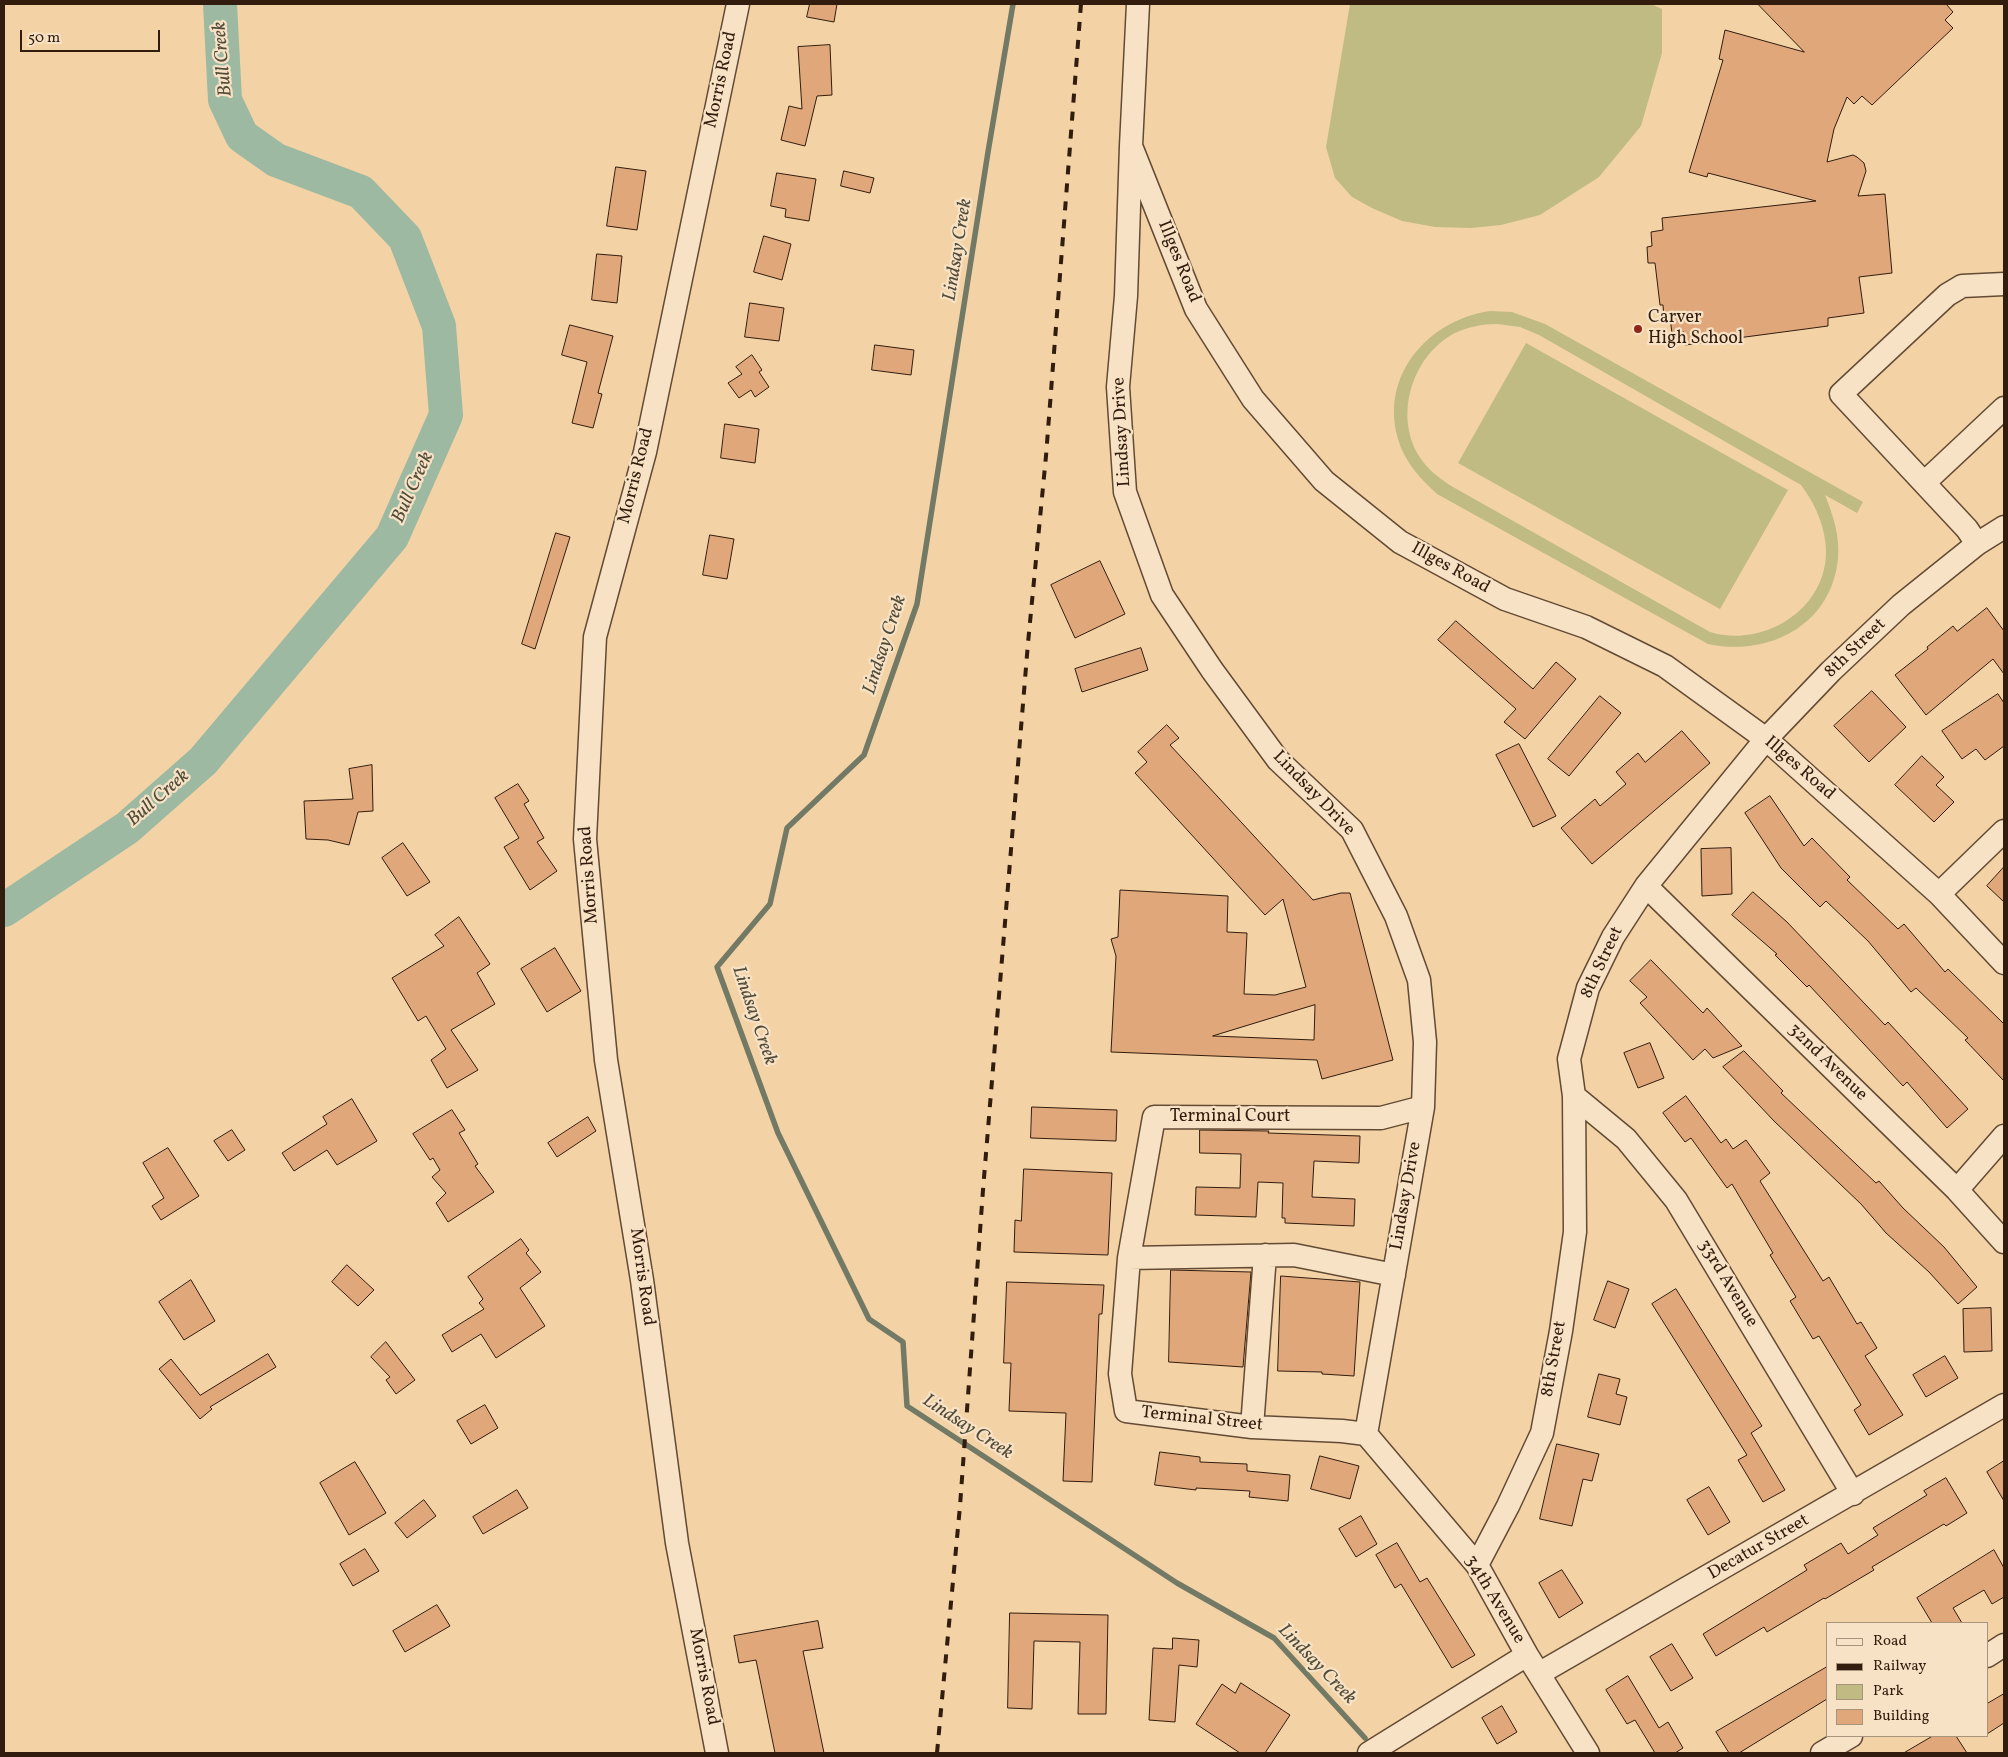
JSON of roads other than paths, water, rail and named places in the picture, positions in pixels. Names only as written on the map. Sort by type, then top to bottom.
[{"type":"street","name":"Morris Road","points":[[717,1753],[677,1543],[642,1280],[606,1060],[585,839],[595,637],[645,452],[738,4]]},
{"type":"street","name":"Illges Road","points":[[1138,4],[1131,146],[1196,309],[1253,399],[1324,481],[1400,542],[1505,599],[1586,627],[1665,666],[1766,739],[1939,894],[2004,963]]},
{"type":"street","name":"Lindsay Drive","points":[[1131,146],[1126,296],[1118,387],[1125,492],[1162,594],[1212,670],[1278,760],[1352,830],[1396,916],[1419,980],[1425,1042],[1423,1106],[1366,1434]]},
{"type":"street","points":[[1977,544],[1967,529],[1841,394],[1947,295],[1962,286],[2004,284]]},
{"type":"street","points":[[1924,483],[2004,408]]},
{"type":"street","name":"8th Street","points":[[1477,1565],[1508,1506],[1542,1433],[1562,1331],[1575,1232],[1574,1096],[1569,1059],[1588,988],[1612,937],[1646,886],[1766,739],[1831,672],[1901,605],[1977,544],[2004,528]]},
{"type":"street","points":[[1939,894],[2004,832]]},
{"type":"street","name":"32nd Avenue","points":[[1646,886],[1957,1190],[2004,1242]]},
{"type":"street","name":"33rd Avenue","points":[[1574,1096],[1626,1139],[1676,1200],[1853,1494]]},
{"type":"street","name":"Terminal Court","points":[[1124,1323],[1129,1258],[1154,1118],[1381,1118],[1423,1106]]},
{"type":"street","points":[[1957,1190],[2004,1136]]},
{"type":"street","points":[[1252,1427],[1265,1255]]},
{"type":"street","points":[[1129,1258],[1294,1255],[1394,1275]]},
{"type":"street","name":"Terminal Street","points":[[1124,1323],[1120,1374],[1126,1411],[1252,1427],[1342,1431],[1366,1434]]},
{"type":"street","name":"Decatur Street","points":[[1369,1753],[1853,1494],[2004,1405]]},
{"type":"street","name":"34th Avenue","points":[[1366,1434],[1477,1565],[1588,1753]]},
{"type":"street","points":[[1988,1655],[2004,1646]]},
{"type":"street","points":[[1822,1753],[1849,1737]]},
{"type":"waterway","name":"Bull Creek","points":[[4,910],[127,828],[203,761],[392,537],[446,415],[439,326],[405,238],[361,192],[276,160],[242,136],[225,100],[220,4]]},
{"type":"waterway","name":"Lindsay Creek","points":[[1013,4],[917,604],[864,755],[787,828],[770,904],[717,967],[778,1133],[869,1319],[903,1342],[907,1406],[1177,1583],[1274,1638],[1365,1738]]},
{"type":"railway","points":[[937,1753],[960,1506],[983,1190],[1028,643],[1046,456],[1081,4]]},
{"type":"place","name":"Carver High School","points":[[1638,329]]}]
